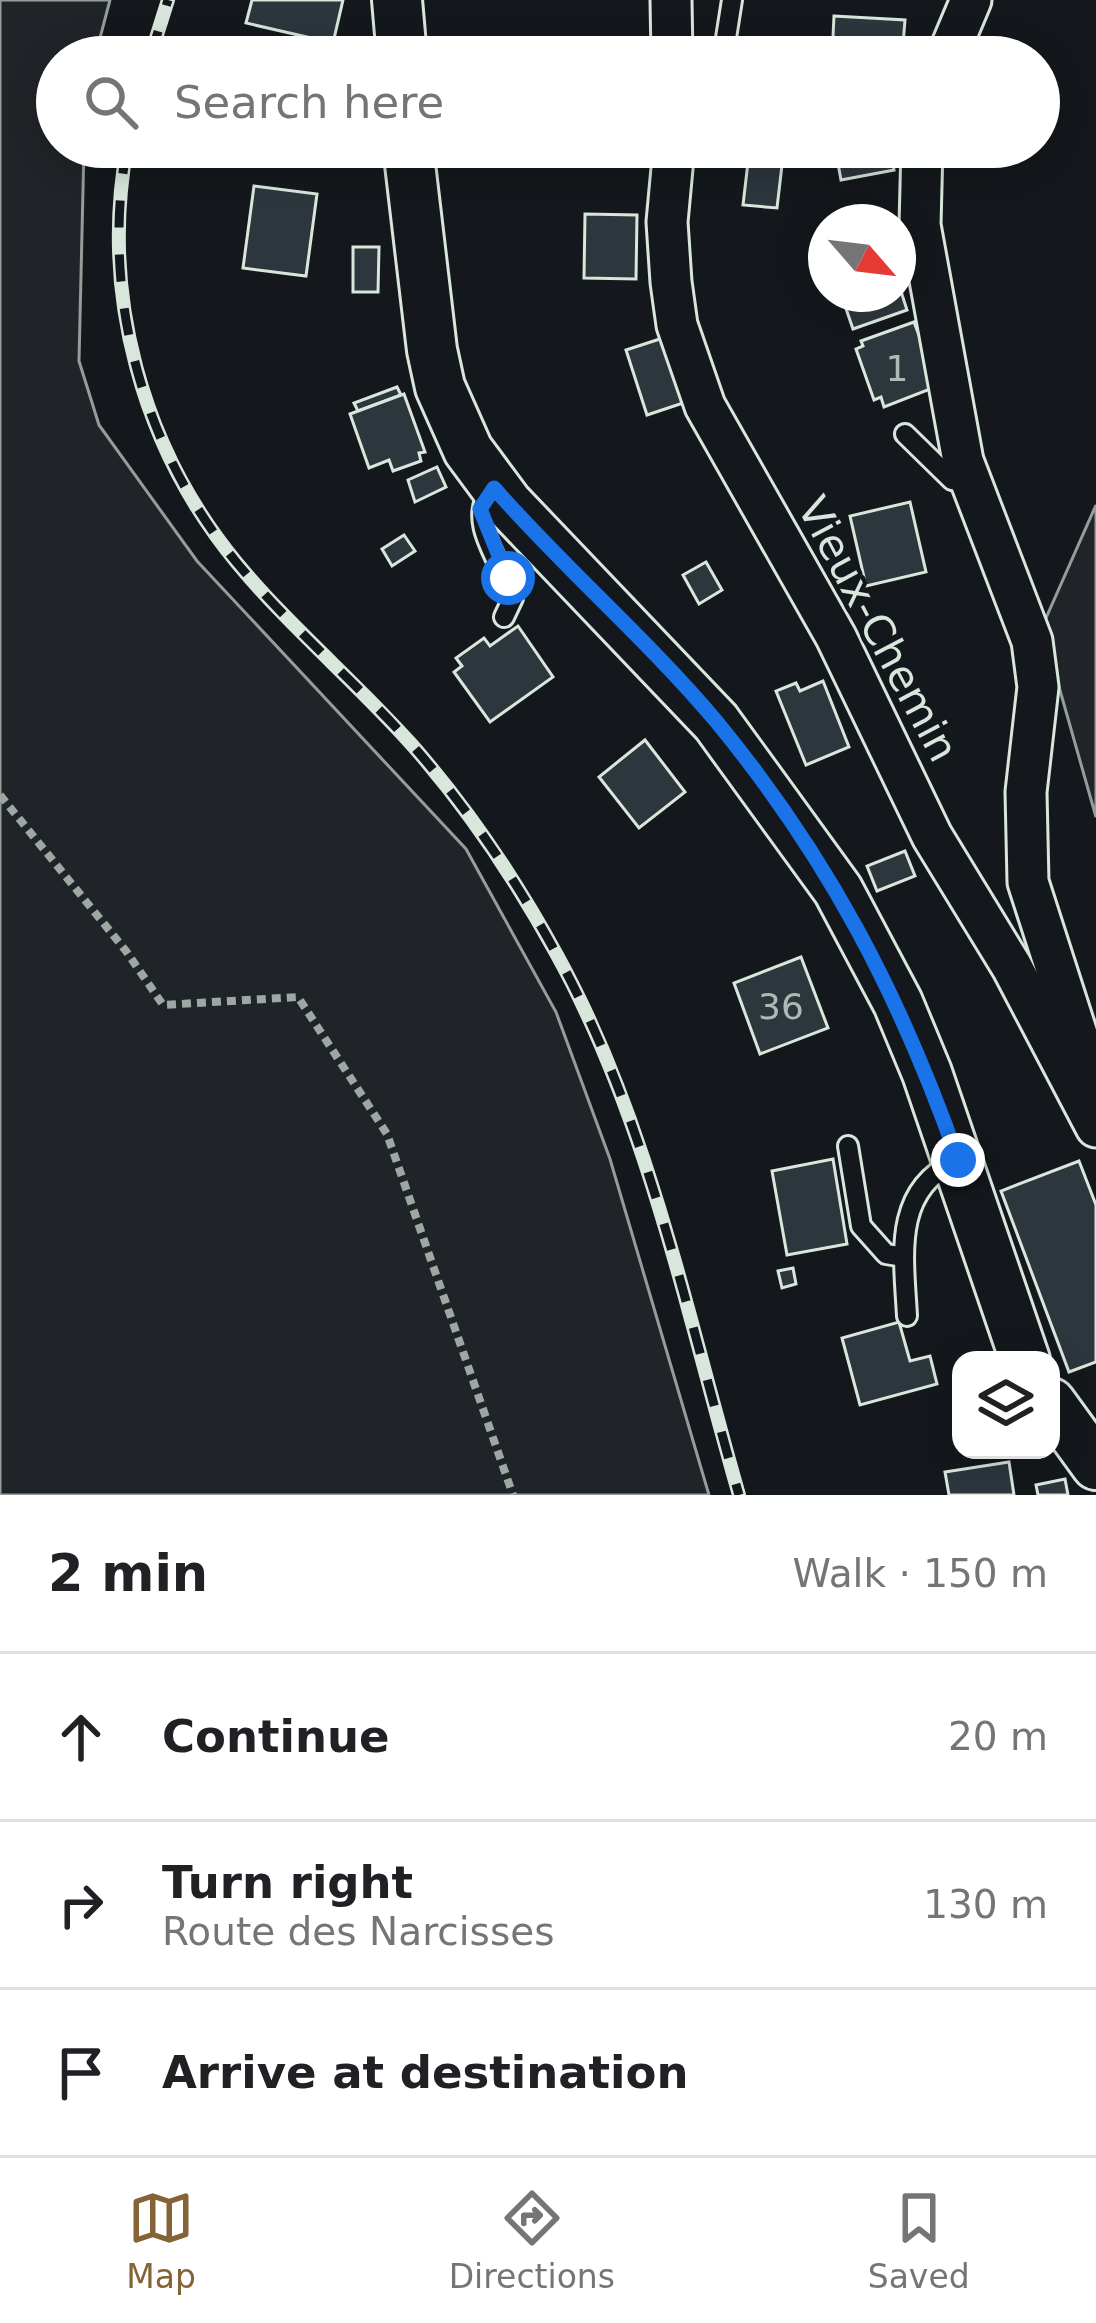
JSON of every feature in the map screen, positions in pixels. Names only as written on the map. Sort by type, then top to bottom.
[{"type":"street","points":[[397,0],[400,36]]},
{"type":"street","points":[[670,0],[671,36]]},
{"type":"street","points":[[956,36],[971,0]]},
{"type":"street","points":[[411,168],[423,302],[440,387],[468,450],[494,488],[716,722],[808,844],[898,1003],[958,1160],[1021,1351]]},
{"type":"street","name":"Vieux-Chemin","points":[[672,168],[668,222],[677,326],[705,406],[836,637],[932,836],[1095,1114]]},
{"type":"street","points":[[922,168],[923,247],[970,484],[1032,641],[1038,687],[1026,792],[1028,882],[1095,1114]]},
{"type":"street","points":[[1060,1415],[1096,1465]]},
{"type":"lane","points":[[726,36],[732,0]]},
{"type":"lane","points":[[905,434],[952,480],[970,484]]},
{"type":"lane","points":[[494,488],[480,509],[513,598],[504,617]]},
{"type":"lane","points":[[848,1146],[861,1226],[886,1254],[904,1257]]},
{"type":"lane","points":[[907,1316],[906,1215],[936,1171],[958,1160]]},
{"type":"path","points":[[0,795],[126,950],[163,1005],[298,997],[387,1134],[513,1495]]},
{"type":"shaded area","points":[[0,0],[110,0],[101,36],[36,36],[36,168],[84,168],[79,361],[99,425],[197,561],[466,849],[556,1012],[610,1159],[709,1495],[0,1495]]},
{"type":"shaded area","points":[[1096,505],[1096,817],[1042,627]]},
{"type":"building","points":[[252,0],[343,0],[335,36],[303,36],[246,23]]},
{"type":"building","points":[[834,16],[905,20],[904,36],[833,36]]},
{"type":"building","points":[[747,168],[782,168],[777,208],[743,205]]},
{"type":"building","points":[[839,168],[894,170],[841,180]]},
{"type":"building","points":[[254,186],[317,194],[306,276],[243,268]]},
{"type":"building","points":[[585,214],[637,215],[636,279],[584,278]]},
{"type":"building","points":[[353,247],[379,247],[378,292],[353,292]]},
{"type":"building","points":[[847,312],[901,312],[853,329]]},
{"type":"building","points":[[914,322],[938,386],[884,407],[881,397],[874,400],[856,349],[863,346],[861,341]]},
{"type":"building","points":[[669,336],[689,401],[647,415],[626,350]]},
{"type":"building","points":[[397,387],[401,395],[358,411],[354,403]]},
{"type":"building","points":[[404,394],[425,452],[419,453],[421,461],[393,471],[389,460],[369,468],[350,414]]},
{"type":"building","points":[[437,467],[446,487],[415,502],[408,480]]},
{"type":"building","points":[[910,502],[926,572],[866,586],[850,516]]},
{"type":"building","points":[[404,535],[415,551],[392,566],[382,549]]},
{"type":"building","points":[[706,562],[722,590],[699,604],[683,575]]},
{"type":"building","points":[[518,626],[553,677],[490,722],[454,672],[462,666],[456,658],[484,638],[490,646]]},
{"type":"building","points":[[823,681],[849,747],[806,765],[776,691],[796,683],[800,691]]},
{"type":"building","points":[[645,740],[685,792],[639,828],[599,777]]},
{"type":"building","points":[[905,851],[915,876],[877,891],[867,866]]},
{"type":"building","points":[[801,957],[828,1028],[760,1054],[734,983]]},
{"type":"building","points":[[833,1159],[847,1244],[787,1255],[772,1171]]},
{"type":"building","points":[[1079,1161],[1096,1205],[1096,1362],[1069,1372],[1001,1191]]},
{"type":"building","points":[[793,1268],[796,1284],[782,1288],[778,1271]]},
{"type":"building","points":[[899,1322],[910,1361],[930,1356],[937,1384],[860,1405],[842,1338]]},
{"type":"building","points":[[1009,1462],[1014,1495],[949,1495],[945,1472]]},
{"type":"building","points":[[1065,1479],[1068,1495],[1038,1495],[1036,1485]]},
{"type":"railway","points":[[157,36],[168,0]]},
{"type":"railway","points":[[124,168],[119,258],[125,313],[153,420],[176,470],[237,563],[392,723],[453,795],[508,873],[557,955],[589,1018],[641,1151],[739,1495]]},
{"type":"route","points":[[508,578],[482,523],[480,509],[494,488],[716,722],[808,844],[867,940],[898,1003],[958,1160]]}]
